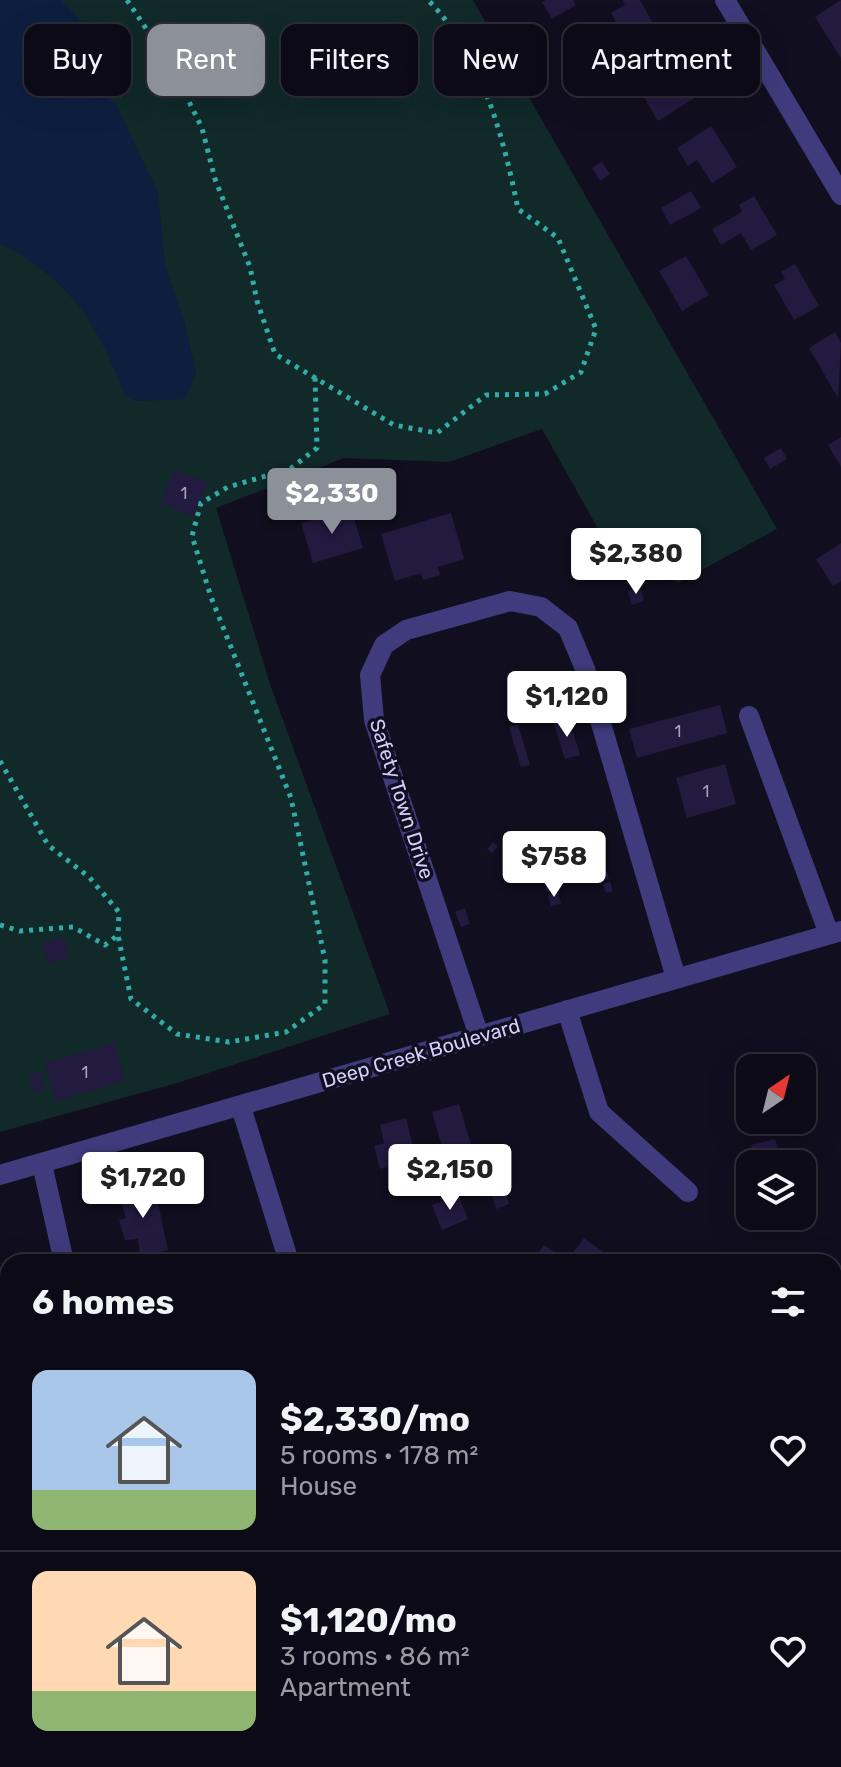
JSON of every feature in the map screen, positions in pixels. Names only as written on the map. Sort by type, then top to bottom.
[{"type":"street","points":[[725,0],[832,160],[841,195]]},
{"type":"street","name":"Safety Town Drive","points":[[479,1036],[374,720],[370,675],[384,645],[406,630],[510,601],[541,607],[568,628],[585,669],[676,978]]},
{"type":"street","points":[[749,716],[835,932]]},
{"type":"street","name":"Deep Creek Boulevard","points":[[0,1175],[835,932]]},
{"type":"street","points":[[567,1010],[599,1112],[688,1192]]},
{"type":"street","points":[[241,1107],[287,1254]]},
{"type":"street","points":[[42,1164],[62,1254]]},
{"type":"path","points":[[127,0],[173,69],[202,128],[215,179],[250,267],[257,301],[275,354],[394,425],[437,433],[486,395],[545,394],[581,372],[596,329],[558,238],[518,209],[508,159],[479,75],[445,18],[428,0]]},
{"type":"path","points":[[0,761],[48,845],[89,877],[119,912],[118,935],[131,999],[177,1034],[229,1042],[286,1032],[325,1004],[325,960],[291,798],[211,597],[192,536],[201,503],[228,487],[290,469],[317,448],[315,376]]},
{"type":"path","points":[[0,925],[20,931],[73,927],[105,945],[118,935]]},
{"type":"green space","points":[[0,0],[473,0],[487,24],[434,24],[434,96],[528,96],[777,529],[678,583],[606,543],[542,429],[449,462],[344,458],[216,508],[270,684],[390,1014],[177,1083],[0,1132]]},
{"type":"water","points":[[0,0],[61,0],[82,24],[24,24],[24,96],[106,96],[116,105],[158,192],[165,264],[184,320],[196,372],[185,399],[135,401],[124,394],[103,344],[78,305],[45,272],[0,243]]},
{"type":"building","points":[[573,0],[576,5],[552,19],[542,2]]},
{"type":"building","points":[[622,0],[640,0],[653,24],[617,24],[611,13],[625,5]]},
{"type":"building","points":[[841,0],[841,58],[815,17]]},
{"type":"building","points":[[643,96],[696,96],[696,97],[658,121]]},
{"type":"building","points":[[711,126],[737,167],[712,183],[697,160],[688,166],[677,148]]},
{"type":"building","points":[[602,162],[610,174],[600,181],[592,168]]},
{"type":"building","points":[[691,191],[701,208],[670,225],[661,208]]},
{"type":"building","points":[[754,196],[777,235],[751,250],[741,233],[721,245],[712,229],[742,212],[739,205]]},
{"type":"building","points":[[686,256],[709,295],[682,311],[659,271]]},
{"type":"building","points":[[795,264],[819,306],[794,320],[774,285],[785,279],[781,272]]},
{"type":"building","points":[[835,332],[841,343],[838,398],[809,348]]},
{"type":"building","points":[[841,437],[841,467],[828,445]]},
{"type":"building","points":[[781,448],[787,459],[770,469],[764,458]]},
{"type":"building","points":[[174,470],[208,483],[193,516],[160,503]]},
{"type":"building","points":[[351,508],[363,548],[313,563],[301,523]]},
{"type":"building","points":[[451,513],[464,559],[438,567],[440,575],[423,580],[421,573],[395,581],[381,534]]},
{"type":"building","points":[[841,543],[841,581],[833,586],[816,559]]},
{"type":"building","points":[[640,587],[644,601],[632,605],[628,591]]},
{"type":"building","points":[[563,696],[566,706],[555,709],[553,698]]},
{"type":"building","points":[[720,705],[727,733],[637,758],[629,729]]},
{"type":"building","points":[[569,719],[580,755],[565,759],[554,724]]},
{"type":"building","points":[[518,725],[530,765],[521,767],[509,727]]},
{"type":"building","points":[[725,764],[736,804],[687,818],[676,778]]},
{"type":"building","points":[[601,838],[604,847],[591,851],[587,842]]},
{"type":"building","points":[[493,842],[498,846],[492,853],[487,849]]},
{"type":"building","points":[[542,842],[546,853],[536,856],[532,845]]},
{"type":"building","points":[[546,855],[548,863],[537,867],[535,859]]},
{"type":"building","points":[[551,865],[554,875],[540,880],[536,870]]},
{"type":"building","points":[[607,871],[609,879],[601,881],[599,873]]},
{"type":"building","points":[[554,878],[558,890],[547,893],[544,882]]},
{"type":"building","points":[[610,882],[613,891],[606,893],[603,884]]},
{"type":"building","points":[[558,892],[561,904],[551,906],[548,894]]},
{"type":"building","points":[[465,908],[470,924],[461,927],[455,912]]},
{"type":"building","points":[[64,937],[70,958],[47,964],[42,943]]},
{"type":"building","points":[[114,1043],[125,1081],[56,1101],[45,1063]]},
{"type":"building","points":[[40,1072],[45,1090],[34,1093],[29,1075]]},
{"type":"building","points":[[459,1104],[476,1161],[448,1168],[432,1112]]},
{"type":"building","points":[[406,1118],[420,1174],[395,1180],[391,1166],[380,1169],[374,1146],[384,1143],[380,1125]]},
{"type":"building","points":[[775,1139],[778,1150],[752,1150],[751,1145]]},
{"type":"building","points":[[501,1178],[509,1204],[496,1209],[488,1183]]},
{"type":"building","points":[[154,1184],[168,1250],[140,1254],[138,1239],[125,1240],[119,1220],[126,1218],[119,1194]]},
{"type":"building","points":[[458,1195],[468,1219],[442,1230],[432,1205]]},
{"type":"building","points":[[584,1238],[606,1254],[572,1254]]},
{"type":"building","points":[[544,1245],[557,1254],[538,1254]]}]
